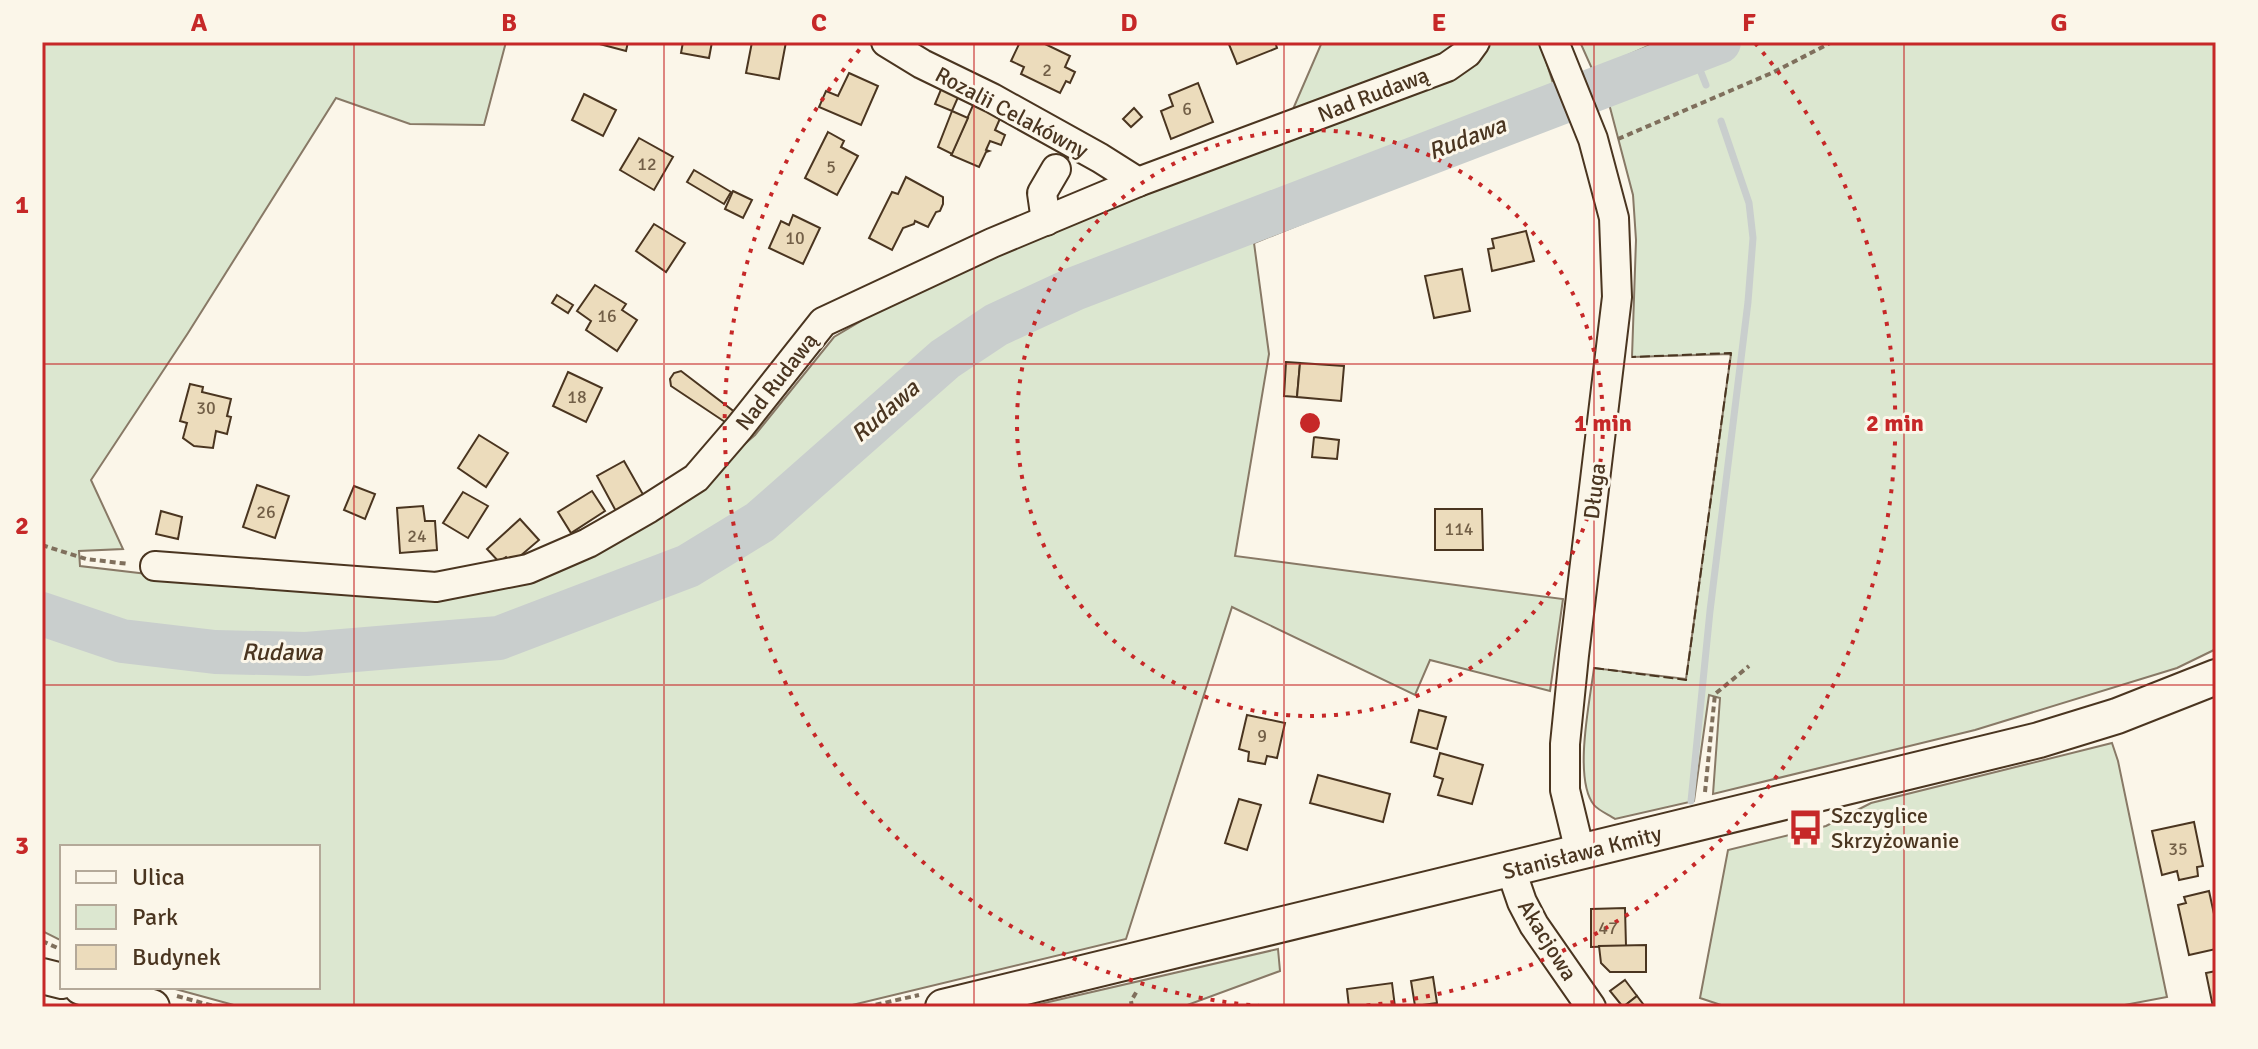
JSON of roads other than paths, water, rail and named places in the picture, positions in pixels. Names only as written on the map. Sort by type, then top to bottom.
[{"type":"main road","name":"Stanisława Kmity","points":[[943,1007],[2039,740],[2117,716],[2216,677]]},
{"type":"main road","points":[[93,989],[163,1001]]},
{"type":"street","name":"Rozalii Celakówny","points":[[886,42],[922,64],[1006,105],[1138,182]]},
{"type":"street","name":"Nad Rudawą","points":[[155,566],[436,587],[528,569],[588,543],[696,478],[823,322],[899,284],[1138,182],[1447,67],[1467,53],[1475,42]]},
{"type":"street","name":"Długa","points":[[1556,46],[1603,140],[1614,218],[1617,297],[1565,744],[1565,790],[1580,852]]},
{"type":"street","points":[[1046,221],[1042,193],[1056,169]]},
{"type":"street","name":"Akacjowa","points":[[1511,870],[1534,925],[1591,1007]]},
{"type":"waterway","name":"Rudawa","points":[[42,614],[122,641],[215,652],[306,654],[499,638],[688,566],[760,522],[945,359],[996,325],[1074,289],[1719,42]]},
{"type":"waterway","points":[[1693,52],[1706,85]]},
{"type":"waterway","points":[[1691,801],[1753,238],[1749,203],[1721,121]]},
{"type":"place","name":"Szczyglice Skrzyżowanie","points":[[1805,828]]}]
